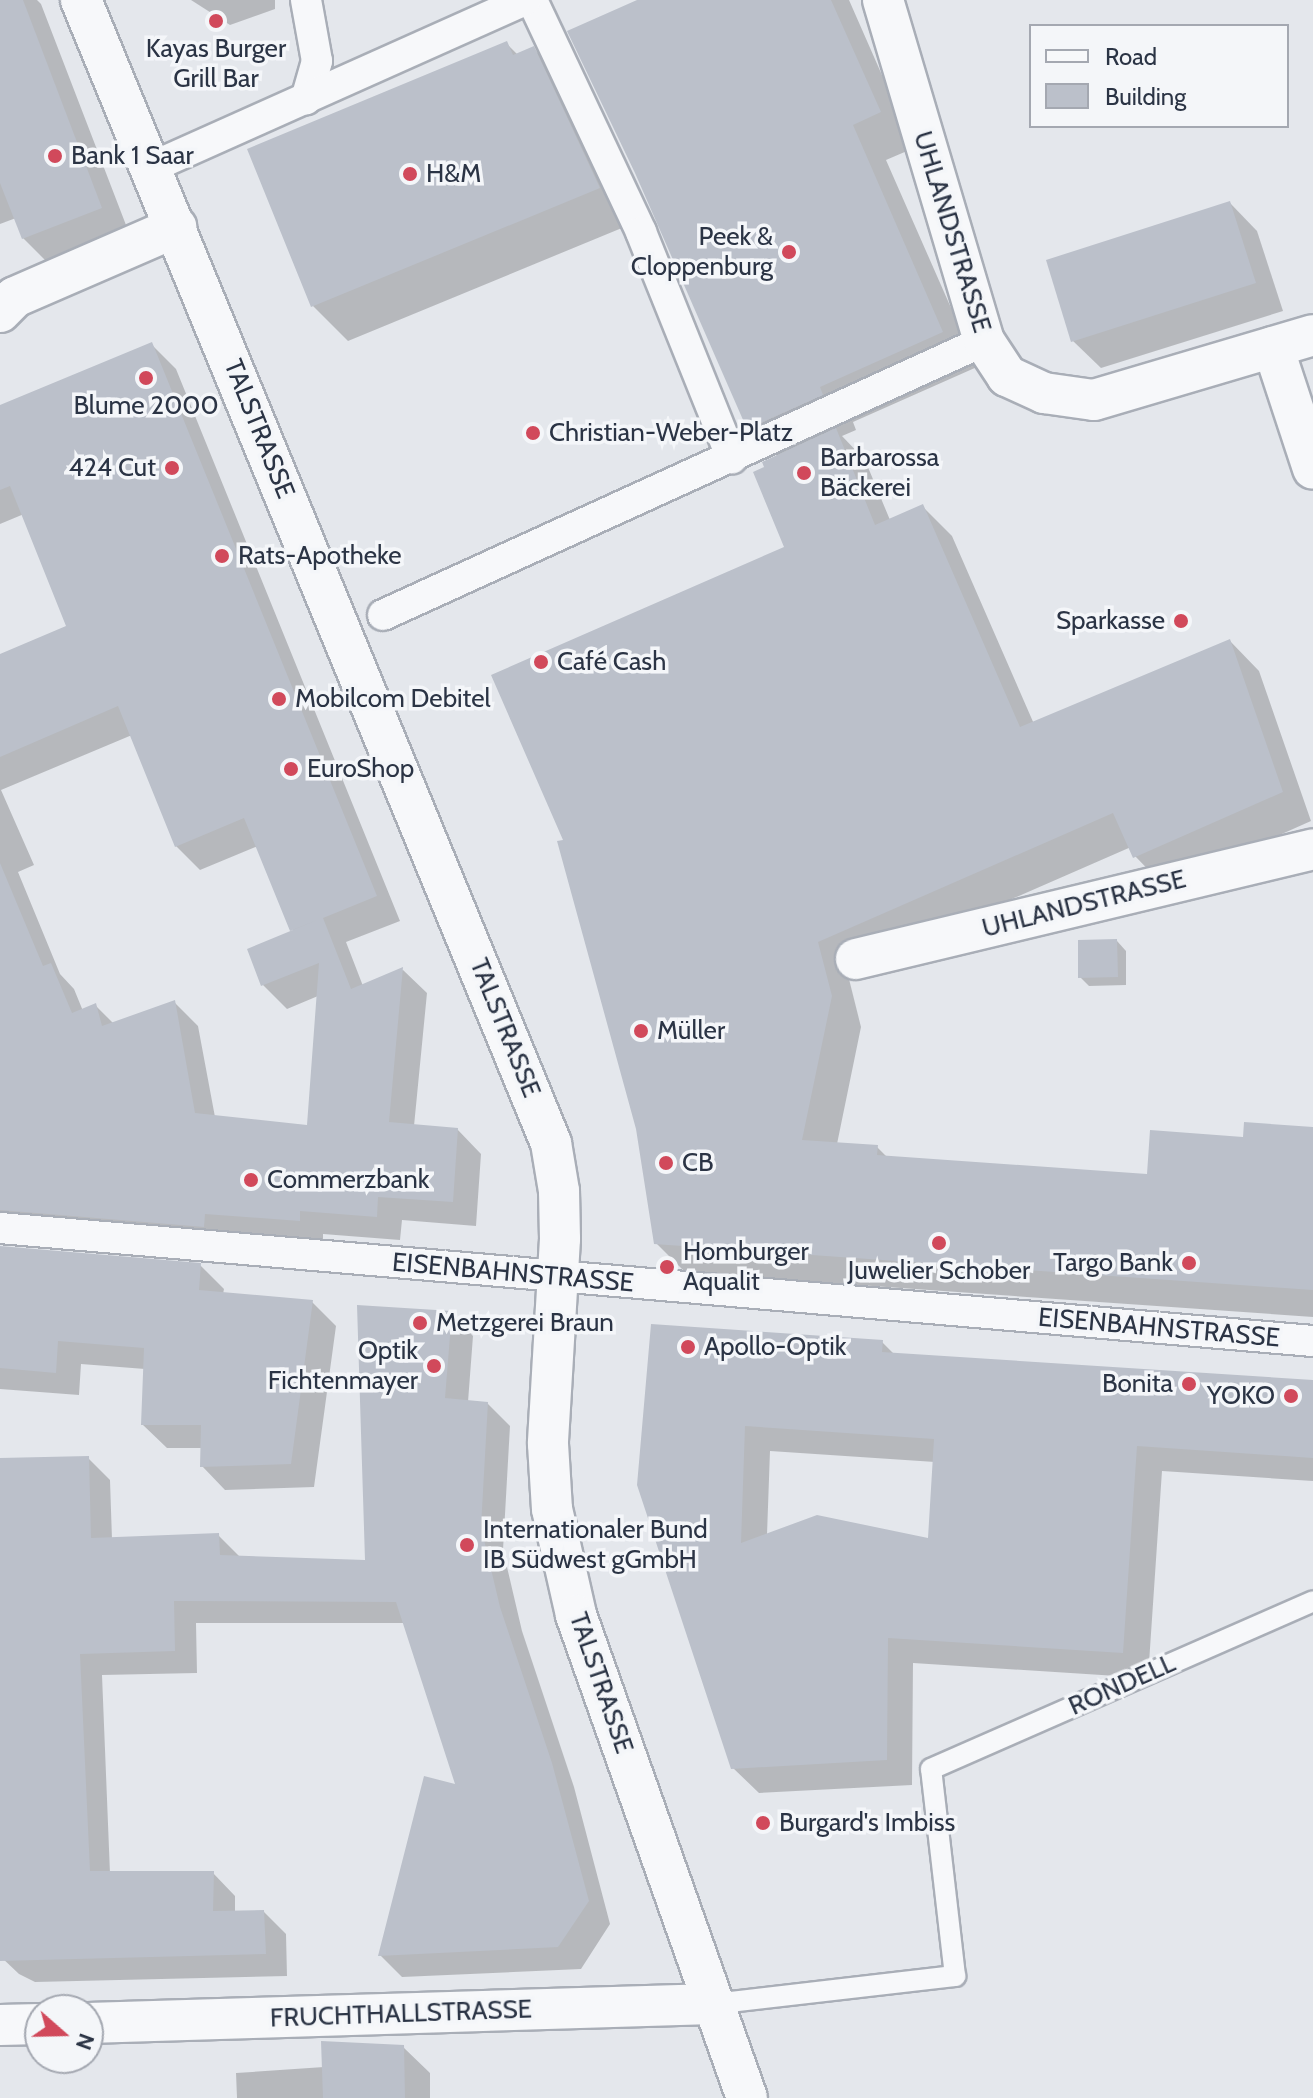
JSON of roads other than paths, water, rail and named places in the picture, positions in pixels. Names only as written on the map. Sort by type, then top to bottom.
[{"type":"street","name":"TALSTRASSE","points":[[81,0],[551,1143],[559,1191],[560,1278],[548,1444],[552,1509],[576,1615],[747,2098]]},
{"type":"street","points":[[306,0],[317,61],[306,99]]},
{"type":"street","points":[[152,167],[525,0]]},
{"type":"street","points":[[532,0],[641,232],[732,458]]},
{"type":"street","name":"UHLANDSTRASSE","points":[[883,0],[984,341],[1007,376],[1044,393],[1094,400],[1313,335]]},
{"type":"street","points":[[0,312],[15,297],[176,227]]},
{"type":"street","points":[[383,615],[984,341]]},
{"type":"street","points":[[1273,347],[1313,469]]},
{"type":"street","name":"UHLANDSTRASSE","points":[[856,959],[1313,849]]},
{"type":"street","name":"EISENBAHNSTRASSE","points":[[0,1228],[1313,1341]]},
{"type":"street","name":"FRUCHTHALLSTRASSE","points":[[104,2023],[713,2004]]},
{"type":"street","points":[[0,2025],[24,2024]]},
{"type":"lane","name":"RONDELL","points":[[713,2004],[955,1976],[931,1769],[1313,1601]]},
{"type":"place","name":"Kayas Burger Grill Bar","points":[[216,21]]},
{"type":"place","name":"Bank 1 Saar","points":[[55,156]]},
{"type":"place","name":"H&M","points":[[410,174]]},
{"type":"place","name":"Peek & Cloppenburg","points":[[789,252]]},
{"type":"place","name":"Blume 2000","points":[[146,378]]},
{"type":"place","name":"Christian-Weber-Platz","points":[[533,433]]},
{"type":"place","name":"424 Cut","points":[[172,468]]},
{"type":"place","name":"Barbarossa Bäckerei","points":[[804,473]]},
{"type":"place","name":"Rats-Apotheke","points":[[222,556]]},
{"type":"place","name":"Sparkasse","points":[[1181,621]]},
{"type":"place","name":"Café Cash","points":[[541,662]]},
{"type":"place","name":"Mobilcom Debitel","points":[[279,699]]},
{"type":"place","name":"EuroShop","points":[[291,769]]},
{"type":"place","name":"Müller","points":[[641,1031]]},
{"type":"place","name":"CB","points":[[666,1163]]},
{"type":"place","name":"Commerzbank","points":[[251,1180]]},
{"type":"place","name":"Juwelier Schober","points":[[939,1243]]},
{"type":"place","name":"Targo Bank","points":[[1189,1263]]},
{"type":"place","name":"Homburger Aqualit","points":[[667,1267]]},
{"type":"place","name":"Metzgerei Braun","points":[[420,1323]]},
{"type":"place","name":"Apollo-Optik","points":[[688,1347]]},
{"type":"place","name":"Optik Fichtenmayer","points":[[434,1366]]},
{"type":"place","name":"Bonita","points":[[1189,1384]]},
{"type":"place","name":"YOKO","points":[[1291,1396]]},
{"type":"place","name":"Internationaler Bund IB Südwest gGmbH","points":[[467,1545]]},
{"type":"place","name":"Burgard's Imbiss","points":[[763,1823]]}]
